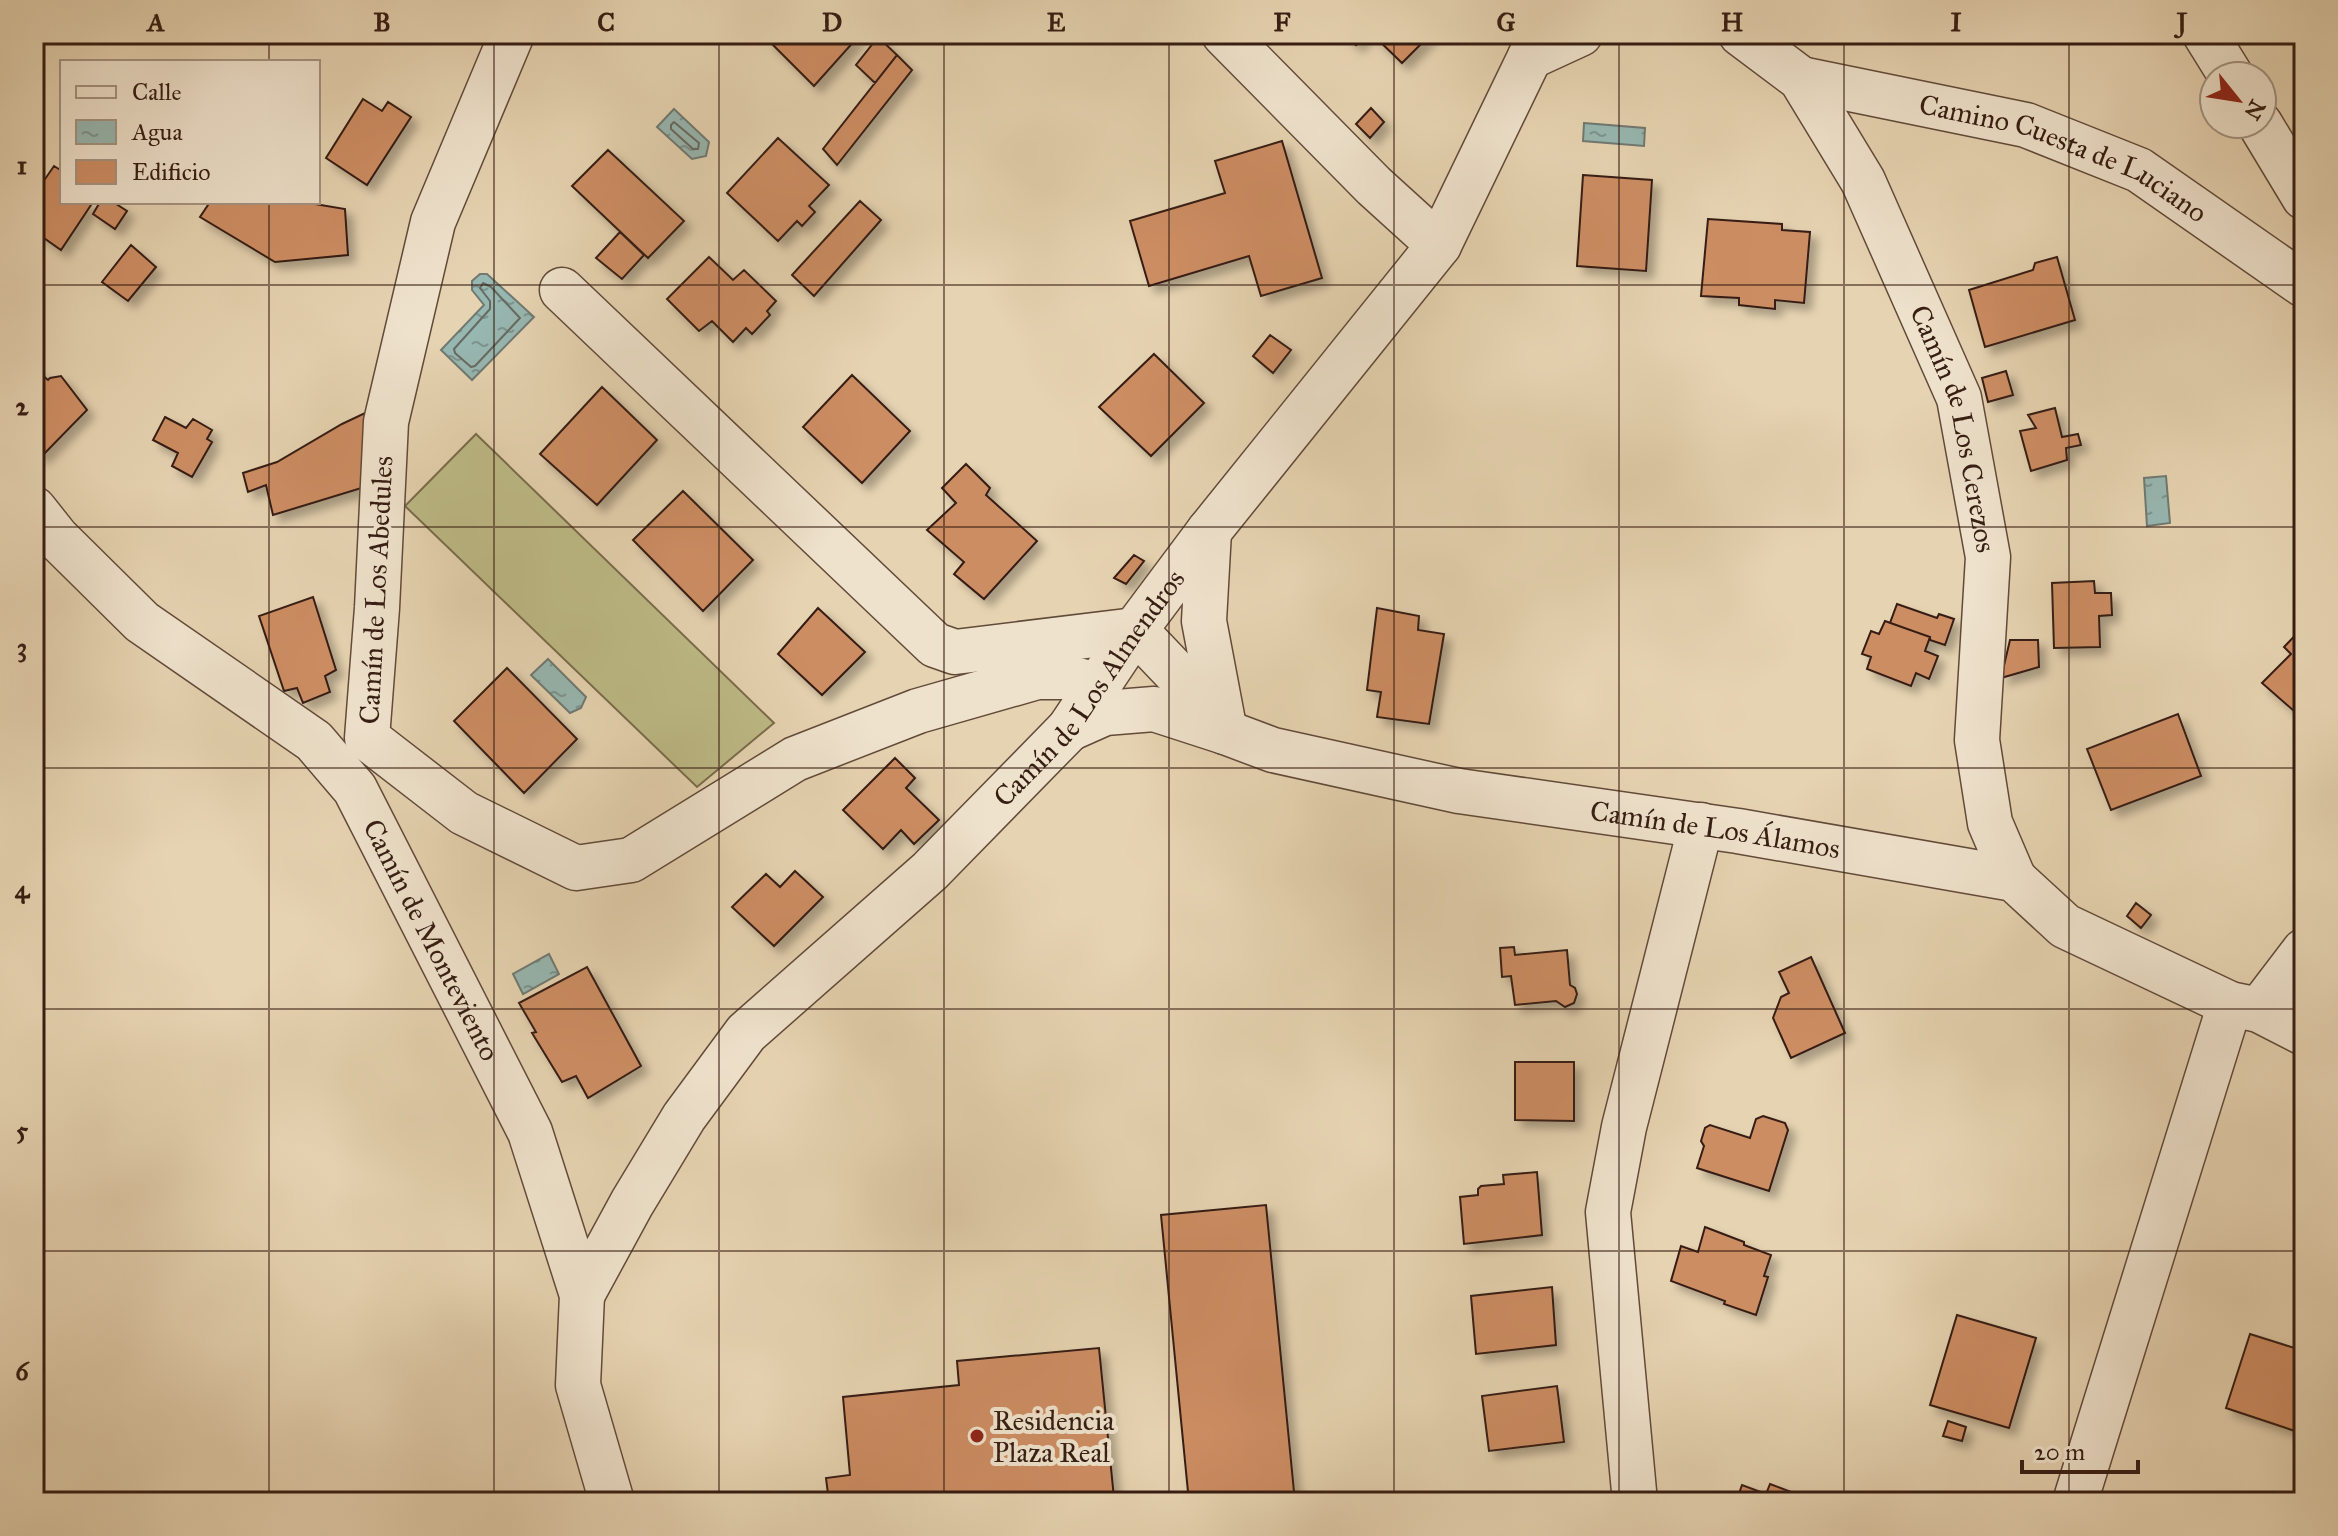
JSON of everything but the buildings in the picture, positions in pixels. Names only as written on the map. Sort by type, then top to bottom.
[{"type":"street","name":"Camín de Los Abedules","points":[[512,34],[433,222],[386,422],[367,738],[464,813],[576,868],[631,860],[795,759],[918,711],[1037,677],[1066,677],[1098,685]]},
{"type":"street","points":[[1224,34],[1374,186],[1439,245]]},
{"type":"street","points":[[1535,46],[1580,34]]},
{"type":"street","name":"Camín de Los Cerezos","points":[[1741,34],[1801,79],[1863,181],[1959,398],[1988,557],[1977,740],[1990,823],[2014,879]]},
{"type":"street","points":[[2205,34],[2221,60]]},
{"type":"street","name":"Camín de Los Almendros","points":[[582,1295],[684,1117],[746,1033],[930,871],[1069,729],[1135,630],[1209,531],[1439,245],[1535,46]]},
{"type":"street","name":"Camino Cuesta de Luciano","points":[[1801,79],[2026,125],[2139,170],[2304,285]]},
{"type":"street","points":[[2270,140],[2304,197]]},
{"type":"street","points":[[562,290],[935,645],[955,652],[1135,630]]},
{"type":"street","name":"Camín de Monteviento","points":[[34,509],[57,538],[142,622],[314,741],[355,789],[530,1132],[582,1295],[578,1385],[612,1502]]},
{"type":"street","points":[[1069,729],[1105,713],[1154,709],[1225,732],[1204,621],[1209,531]]},
{"type":"street","name":"Camín de Los Álamos","points":[[1135,630],[1225,732],[1273,750],[1459,791],[1701,825],[2014,879]]},
{"type":"street","points":[[314,741],[336,732],[367,738]]},
{"type":"street","points":[[1635,1502],[1608,1212],[1624,1127],[1701,825]]},
{"type":"street","points":[[2014,879],[2065,926],[2304,1033]]},
{"type":"street","points":[[2075,1502],[2244,1007],[2304,951]]},
{"type":"shaded area","points":[[476,434],[774,723],[697,787],[405,506]]},
{"type":"water","points":[[674,109],[709,142],[706,156],[692,159],[657,127]]},
{"type":"water","points":[[1584,123],[1645,128],[1644,146],[1583,141]]},
{"type":"water","points":[[480,274],[487,274],[534,317],[472,380],[441,350],[484,305],[472,290],[472,281]]},
{"type":"water","points":[[2166,476],[2170,523],[2147,526],[2144,478]]},
{"type":"water","points":[[548,659],[586,697],[581,708],[570,713],[531,675]]},
{"type":"water","points":[[549,954],[559,974],[523,994],[513,974]]},
{"type":"place","name":"Residencia Plaza Real","points":[[977,1436]]}]
